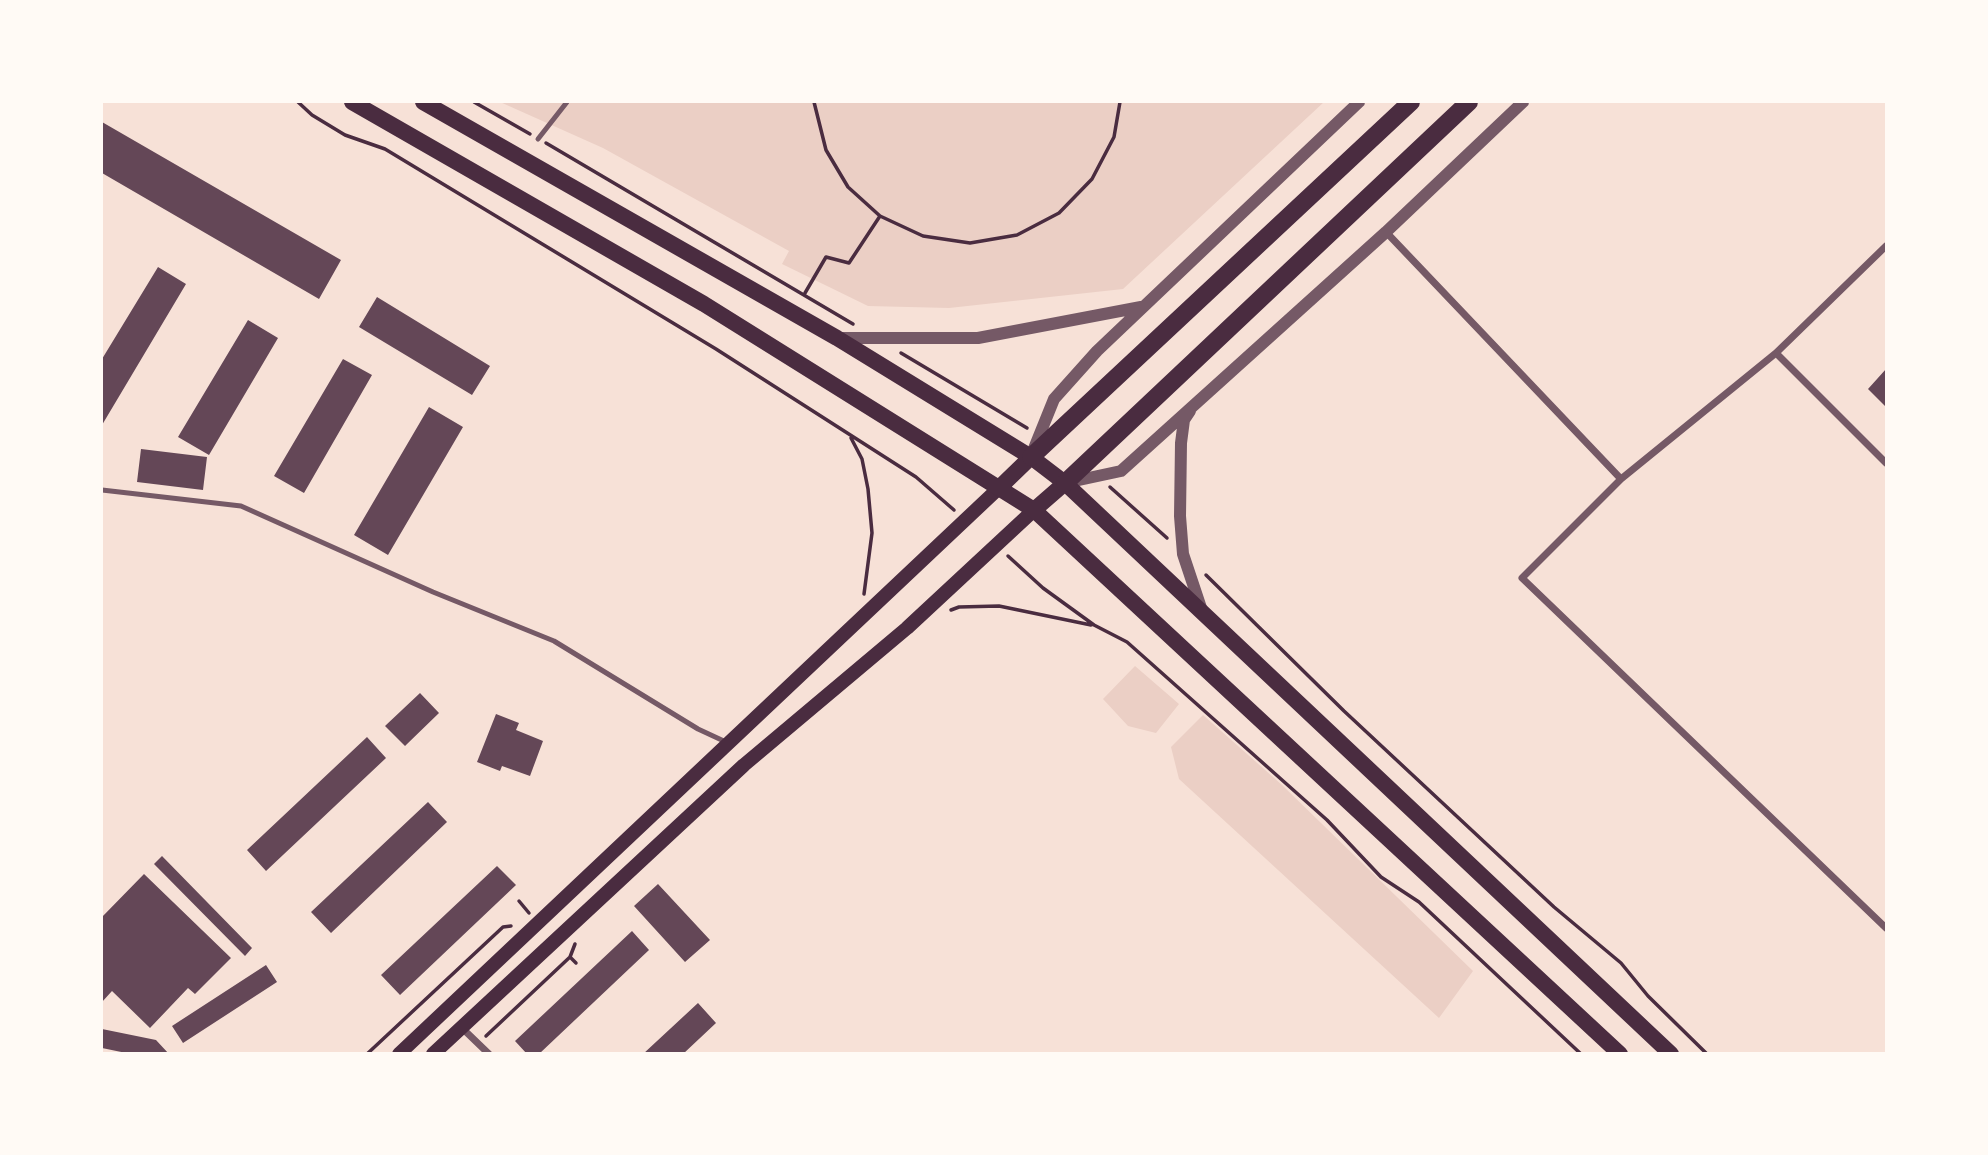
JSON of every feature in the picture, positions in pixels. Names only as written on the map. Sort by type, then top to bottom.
[{"type":"highway","points":[[1031,457],[1411,102]]},
{"type":"highway","points":[[1065,483],[1469,102]]},
{"type":"main road","points":[[352,102],[704,304],[1034,510],[1620,1054]]},
{"type":"main road","points":[[423,102],[837,338],[1031,457],[1065,483],[1671,1054]]},
{"type":"main road","points":[[399,1054],[726,742],[1031,457]]},
{"type":"main road","points":[[433,1054],[589,906],[744,765],[906,628],[1065,483]]},
{"type":"street","points":[[1031,457],[1054,399],[1141,307],[1359,102]]},
{"type":"street","points":[[1065,483],[1121,471],[1386,232],[1523,102]]},
{"type":"street","points":[[1386,232],[1621,479]]},
{"type":"street","points":[[1886,246],[1776,353],[1621,479],[1522,578],[1886,928]]},
{"type":"street","points":[[837,338],[978,338],[1141,307]]},
{"type":"street","points":[[1776,353],[1886,463]]},
{"type":"street","points":[[1197,402],[1184,420],[1179,485],[1183,554],[1202,612]]},
{"type":"street","points":[[461,1027],[489,1054]]},
{"type":"lane","points":[[538,139],[567,102]]},
{"type":"lane","points":[[102,490],[241,506],[433,592],[554,641],[698,729],[726,742]]},
{"type":"path","points":[[298,102],[345,135],[385,149],[692,334],[916,477],[965,519]]},
{"type":"path","points":[[814,102],[825,150],[848,187],[880,216],[923,236],[970,243],[1017,234],[1059,213],[1092,179],[1114,137],[1120,102]]},
{"type":"path","points":[[804,293],[826,257],[849,263],[880,216]]},
{"type":"path","points":[[850,436],[862,459],[872,533],[861,616]]},
{"type":"path","points":[[996,546],[1043,588],[1094,625],[1127,642],[1327,820],[1381,877],[1419,902],[1581,1054]]},
{"type":"path","points":[[949,611],[960,607],[999,606],[1094,625]]},
{"type":"path","points":[[478,1043],[570,957],[589,906]]},
{"type":"path","points":[[367,1054],[503,928],[537,922]]},
{"type":"shaded area","points":[[500,102],[1324,102],[1123,289],[949,308],[868,306],[782,264],[789,251],[603,148]]},
{"type":"shaded area","points":[[1135,666],[1179,704],[1156,733],[1128,726],[1103,699]]},
{"type":"shaded area","points":[[1203,715],[1282,785],[1473,971],[1439,1018],[1179,779],[1171,747]]},
{"type":"building","points":[[102,122],[341,260],[319,299],[102,173]]},
{"type":"building","points":[[158,267],[186,284],[102,425],[102,359]]},
{"type":"building","points":[[377,297],[490,366],[472,395],[359,327]]},
{"type":"building","points":[[248,320],[278,338],[209,455],[178,437]]},
{"type":"building","points":[[343,359],[372,375],[304,493],[274,476]]},
{"type":"building","points":[[1886,369],[1886,407],[1868,389]]},
{"type":"building","points":[[429,407],[463,427],[388,555],[354,535]]},
{"type":"building","points":[[141,449],[207,457],[203,490],[137,482]]},
{"type":"building","points":[[420,693],[439,713],[405,746],[385,726]]},
{"type":"building","points":[[496,714],[519,723],[516,730],[543,741],[530,776],[502,766],[500,771],[477,762]]},
{"type":"building","points":[[367,737],[386,758],[266,871],[247,850]]},
{"type":"building","points":[[428,802],[447,822],[331,933],[311,912]]},
{"type":"building","points":[[162,856],[252,948],[245,956],[154,864]]},
{"type":"building","points":[[497,866],[516,885],[400,995],[381,975]]},
{"type":"building","points":[[144,874],[231,958],[195,994],[188,988],[150,1028],[112,991],[102,1002],[102,917]]},
{"type":"building","points":[[658,884],[710,940],[685,962],[634,906]]},
{"type":"building","points":[[632,931],[649,950],[539,1054],[527,1054],[515,1041]]},
{"type":"building","points":[[266,965],[277,982],[183,1043],[172,1026]]},
{"type":"building","points":[[698,1003],[716,1023],[683,1054],[643,1054]]},
{"type":"building","points":[[102,1029],[156,1040],[169,1054],[131,1054],[102,1048]]}]
